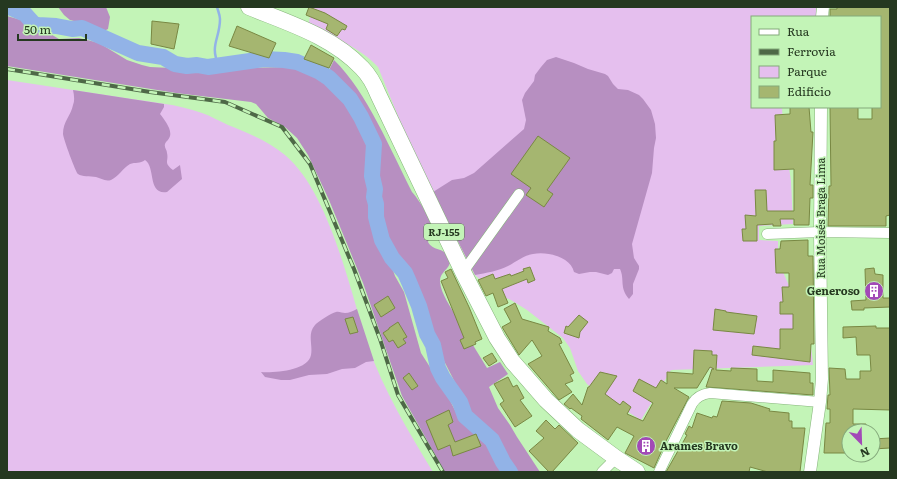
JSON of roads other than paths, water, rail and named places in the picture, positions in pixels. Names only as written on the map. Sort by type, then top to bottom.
[{"type":"main road","name":"RJ-155","points":[[248,7],[317,35],[339,48],[362,68],[371,79],[463,272],[497,338],[512,361],[546,400],[578,430],[637,472]]},
{"type":"street","name":"Rua Moisés Braga Lima","points":[[810,472],[822,379],[820,232],[822,108]]},
{"type":"street","points":[[463,272],[519,194]]},
{"type":"street","points":[[767,234],[820,232],[890,233]]},
{"type":"street","points":[[659,472],[694,399],[701,395],[710,393],[820,402]]},
{"type":"street","points":[[602,472],[616,458]]},
{"type":"waterway","points":[[9,7],[25,14],[34,24],[72,29],[82,28],[138,53],[163,57],[175,64],[208,67],[264,59],[284,60],[297,62],[320,72],[329,78],[350,99],[361,117],[374,144],[372,176],[375,189],[374,197],[376,204],[376,217],[382,240],[392,258],[405,273],[409,282],[419,306],[427,334],[433,345],[438,368],[443,378],[460,402],[465,416],[492,440],[510,472]]},
{"type":"waterway","points":[[217,7],[220,26],[215,53],[219,66]]},
{"type":"railway","points":[[7,69],[150,92],[225,102],[282,127],[310,164],[354,269],[380,339],[398,395],[443,472]]},
{"type":"place","name":"Generoso","points":[[874,291]]},
{"type":"place","name":"Arames Bravo","points":[[646,446]]}]
